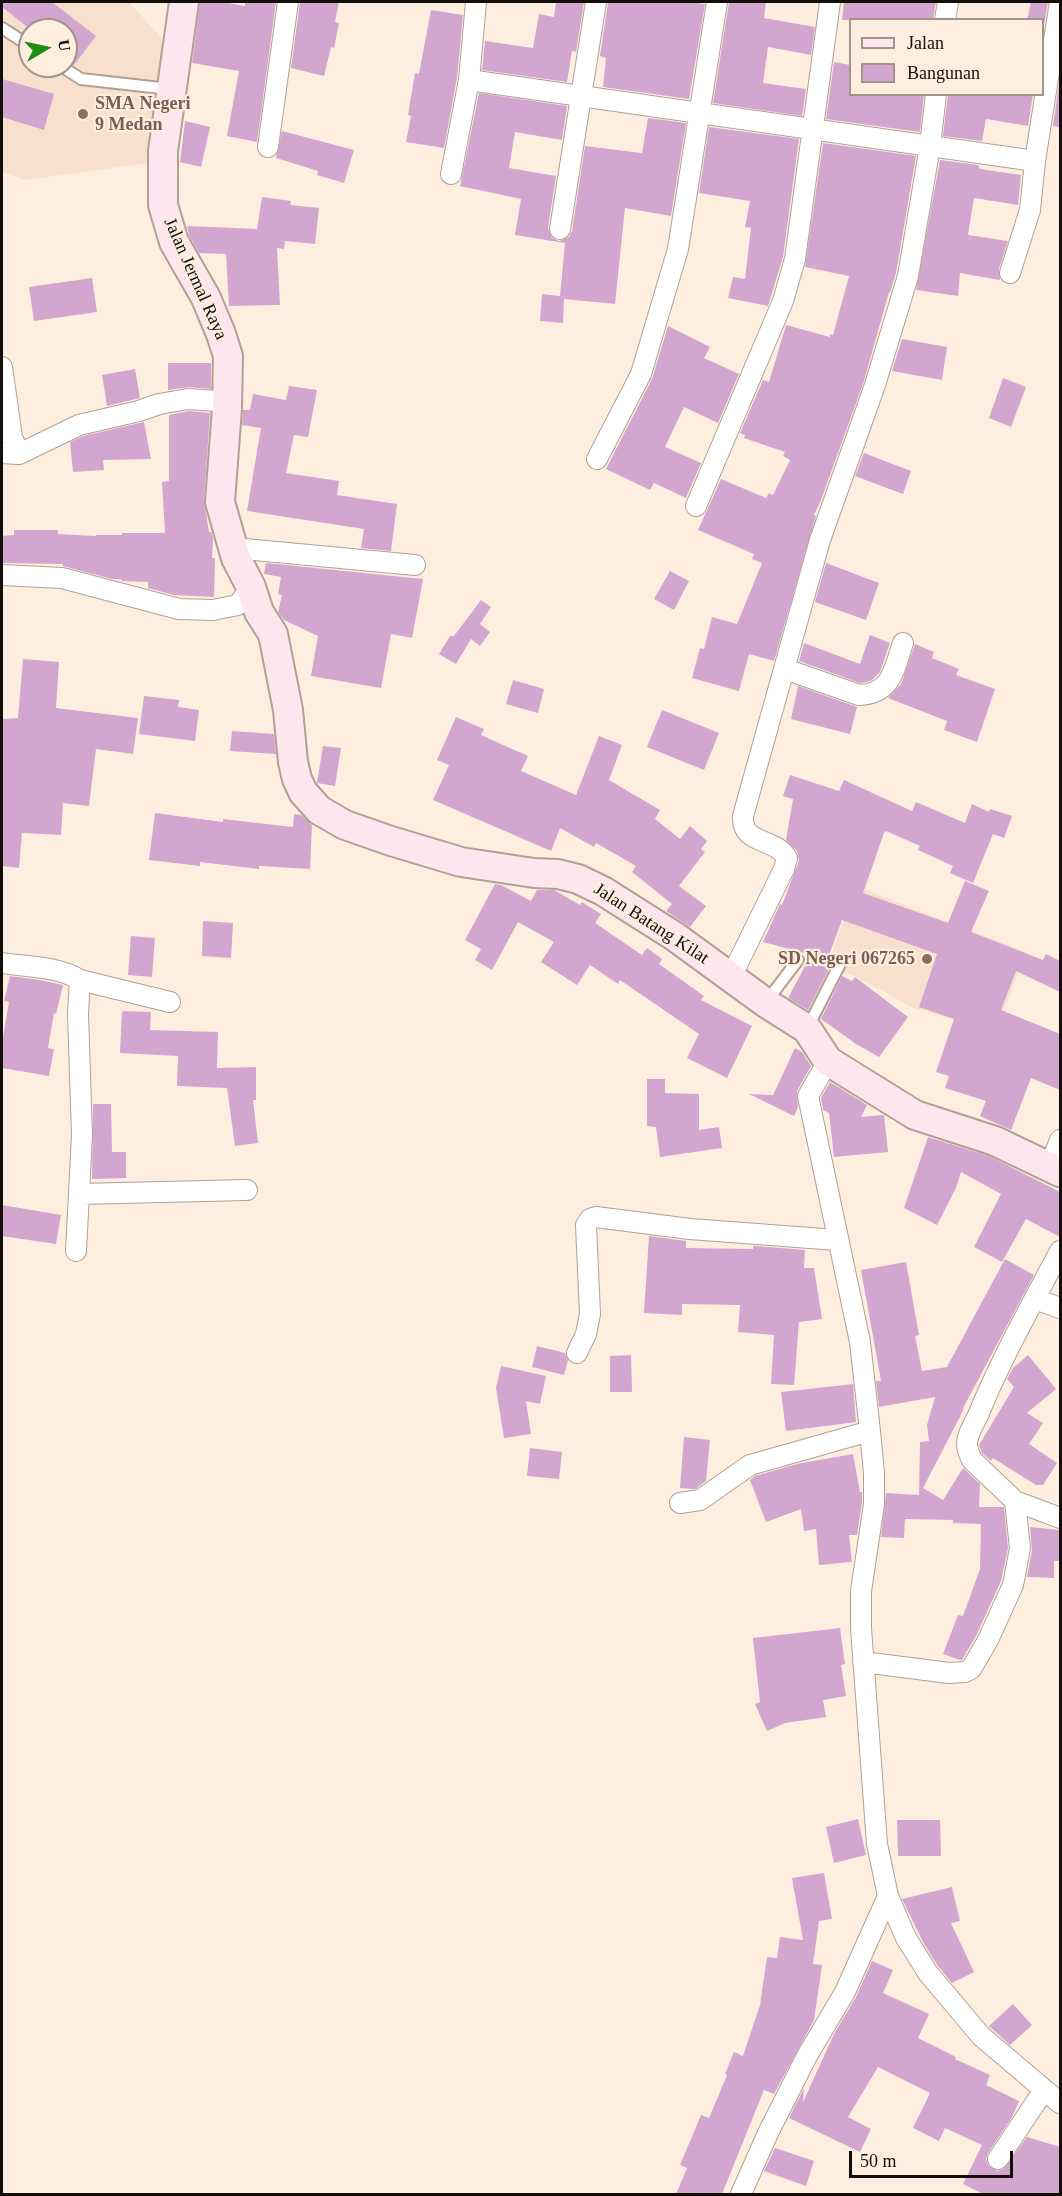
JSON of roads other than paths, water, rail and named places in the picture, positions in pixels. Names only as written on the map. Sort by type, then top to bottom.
[{"type":"street","name":"Jalan Jermal Raya","points":[[184,2],[163,151],[163,205],[174,242],[206,298],[228,356],[227,408],[220,502],[236,558],[251,587]]},
{"type":"street","points":[[268,147],[288,2]]},
{"type":"street","points":[[451,174],[468,80],[476,2]]},
{"type":"street","points":[[560,228],[596,2]]},
{"type":"street","points":[[597,459],[641,374],[678,249],[717,2]]},
{"type":"street","points":[[696,506],[783,301],[795,259],[830,2]]},
{"type":"street","points":[[945,18],[948,2]]},
{"type":"street","points":[[1011,273],[1030,210],[1035,161],[1060,2]]},
{"type":"street","points":[[468,80],[1035,161]]},
{"type":"street","points":[[731,977],[784,869],[787,858],[782,850],[747,834],[742,826],[743,816],[820,540],[875,385],[908,276],[930,146],[936,96]]},
{"type":"street","points":[[2,367],[12,437],[10,453],[79,425],[159,404],[188,399],[218,401],[227,408]]},
{"type":"street","points":[[234,548],[415,565]]},
{"type":"street","points":[[2,575],[62,578],[179,609],[213,610],[238,605],[251,587]]},
{"type":"street","name":"Jalan Batang Kilat","points":[[251,587],[259,612],[273,634],[281,664],[297,779],[303,792],[320,810],[345,825],[461,862],[534,873],[558,874],[578,879],[632,907],[766,1003],[807,1029],[828,1061],[915,1115],[1057,1159]]},
{"type":"street","points":[[785,669],[859,695],[870,694],[881,689],[889,681],[903,643]]},
{"type":"street","points":[[2,963],[72,975],[80,980],[170,1002]]},
{"type":"street","points":[[76,1251],[82,1135],[78,1014],[80,980]]},
{"type":"street","points":[[828,1061],[808,1096],[860,1342],[870,1431],[874,1504],[861,1591],[863,1662],[877,1844],[888,1896],[906,1938],[928,1973],[981,2036],[1060,2103]]},
{"type":"street","points":[[79,1194],[248,1190]]},
{"type":"street","points":[[577,1353],[586,1334],[590,1314],[586,1225],[596,1217],[690,1229],[837,1240]]},
{"type":"street","points":[[1060,1251],[994,1376],[967,1442],[972,1460],[1015,1501],[1060,1518]]},
{"type":"street","points":[[1035,1299],[1060,1308]]},
{"type":"street","points":[[680,1503],[700,1500],[750,1465],[870,1431]]},
{"type":"street","points":[[863,1662],[949,1673],[965,1672],[971,1669],[988,1640],[1014,1585],[1020,1548],[1015,1501]]},
{"type":"street","points":[[741,2194],[768,2133],[807,2056],[845,1992],[888,1896]]},
{"type":"street","points":[[998,2159],[1044,2090]]},
{"type":"lane","points":[[2,28],[18,38]]},
{"type":"lane","points":[[78,77],[171,90]]},
{"type":"lane","points":[[766,1003],[798,960]]},
{"type":"lane","points":[[807,1029],[842,960]]},
{"type":"place","name":"SMA Negeri 9 Medan","points":[[83,114]]},
{"type":"place","name":"SD Negeri 067265","points":[[927,959]]}]
